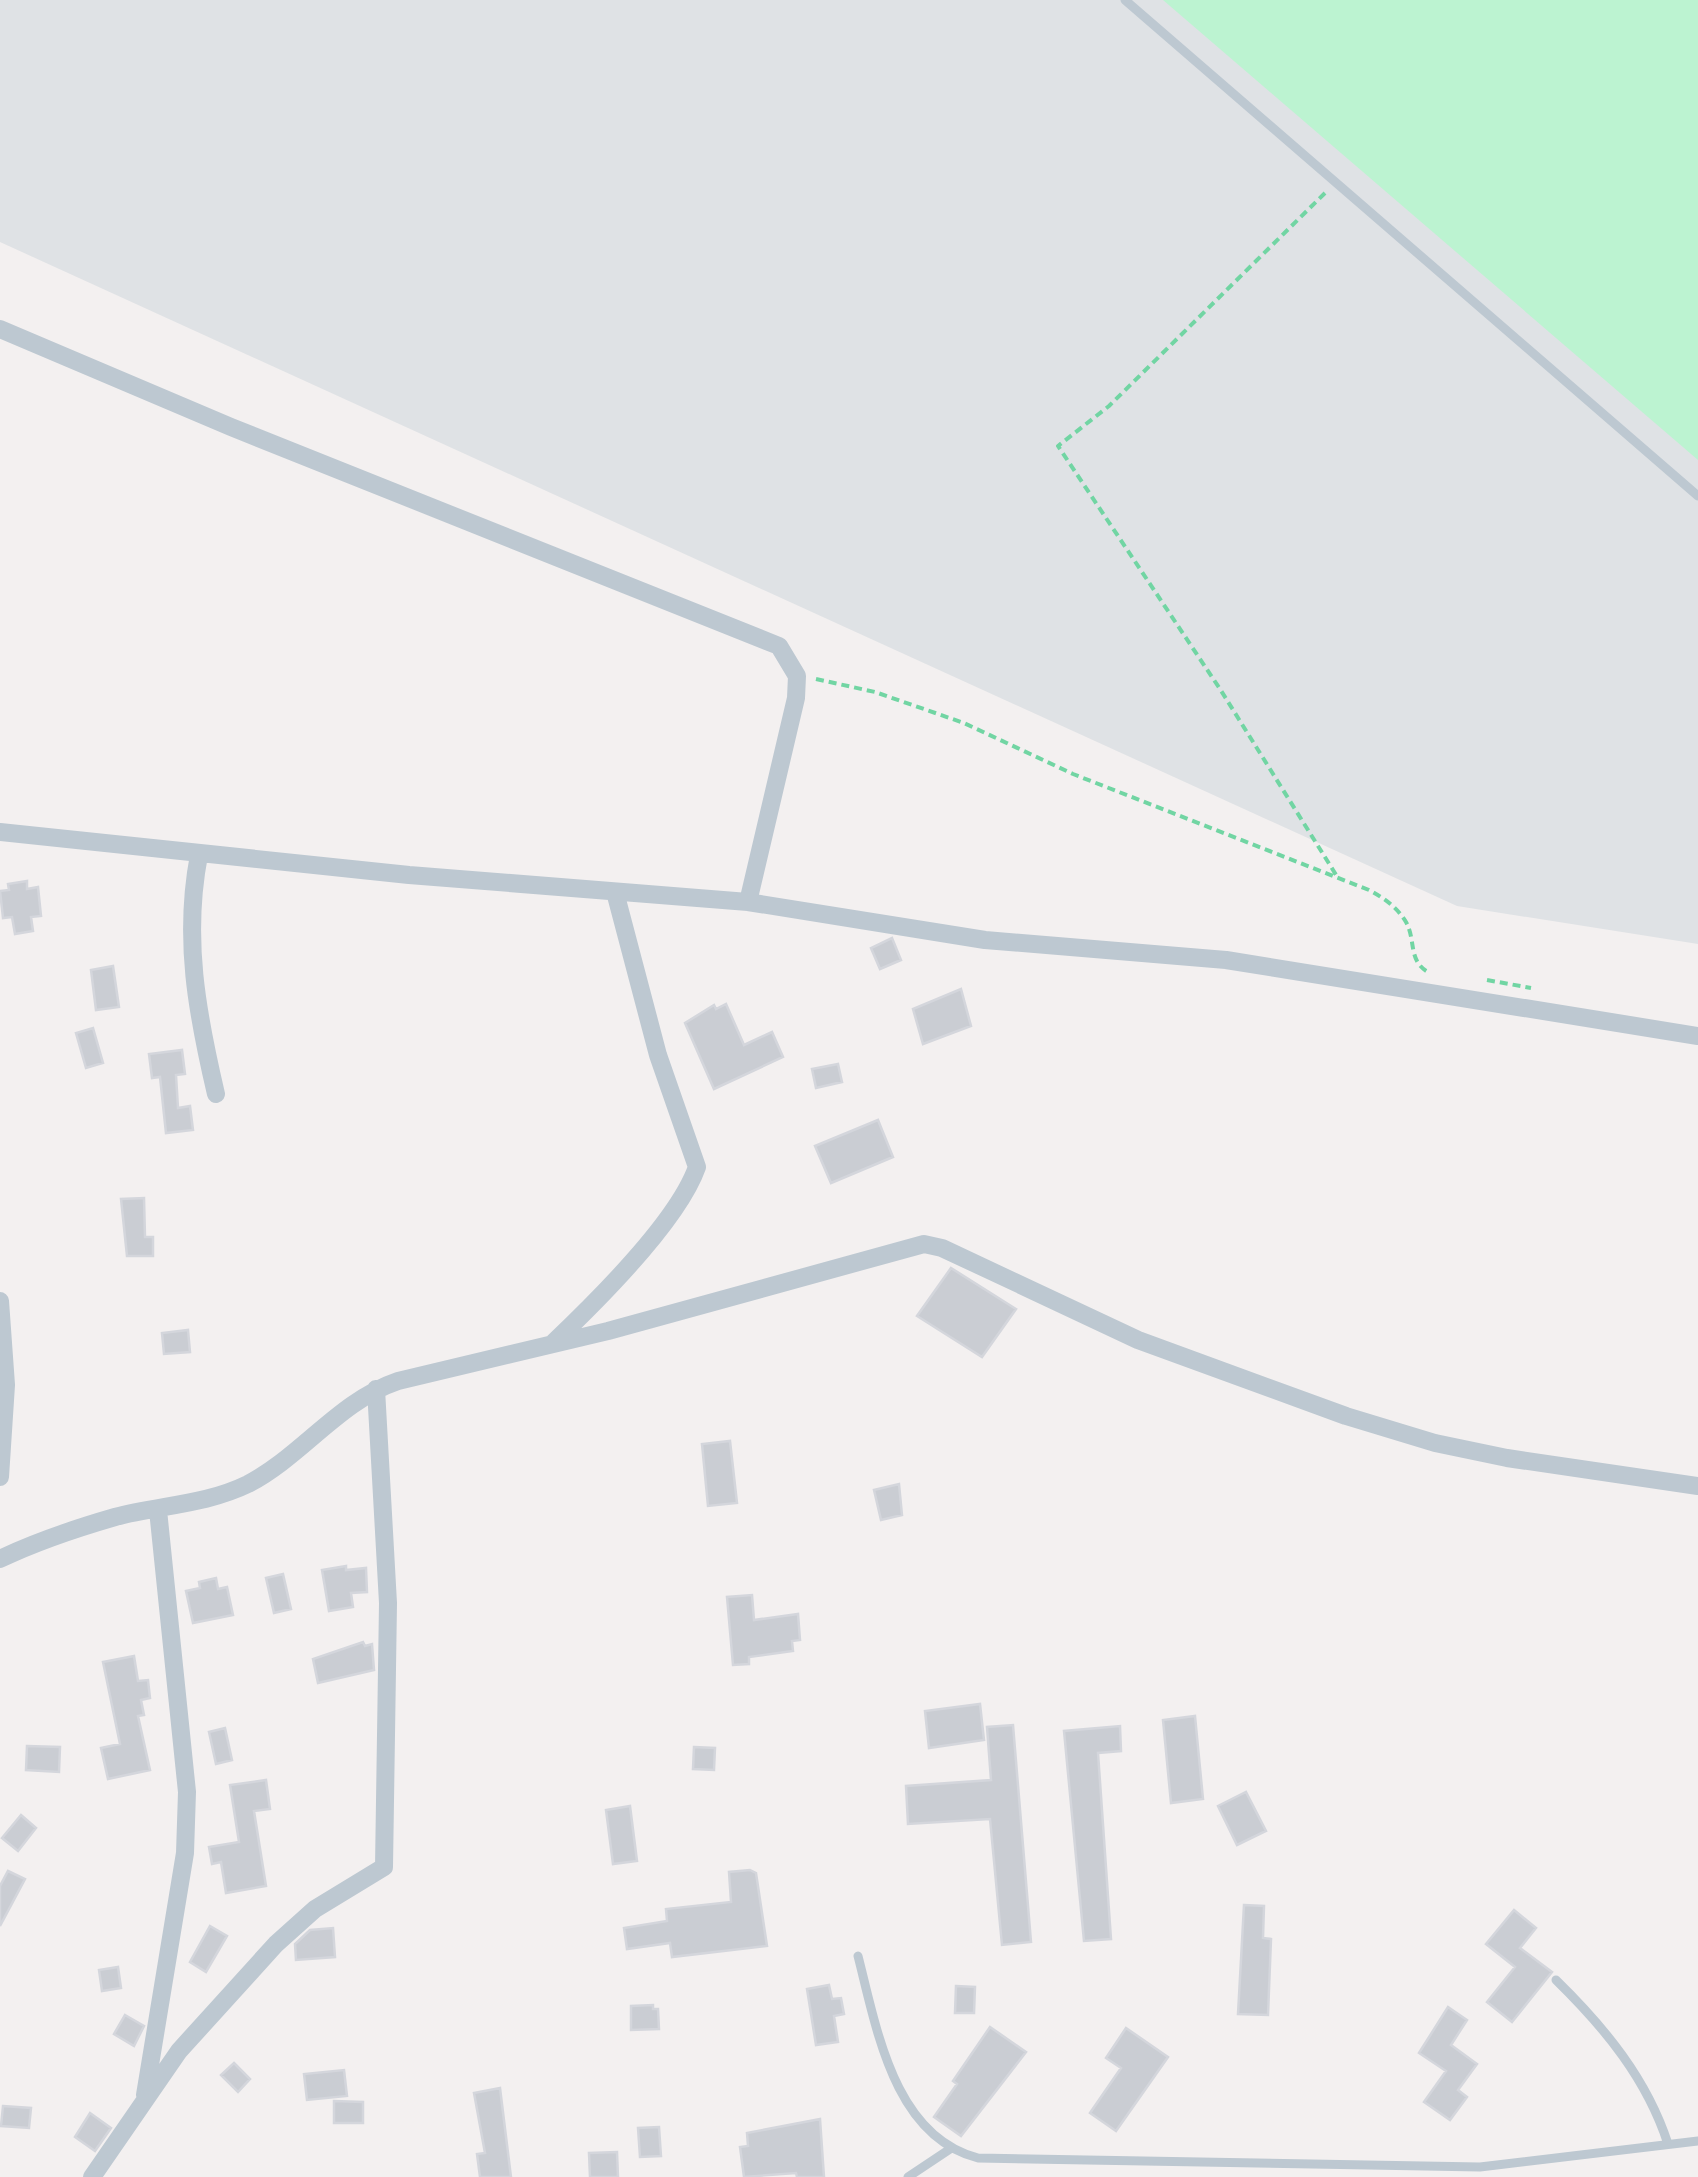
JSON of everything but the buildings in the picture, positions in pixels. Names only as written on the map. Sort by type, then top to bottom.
[{"type":"street","points":[[0,328],[578,568],[744,629],[779,646],[797,676],[791,725],[748,902]]},
{"type":"street","points":[[0,832],[199,854],[748,902],[986,940],[1226,960],[1374,987],[1698,1036]]},
{"type":"street","points":[[199,854],[190,912],[190,959],[216,1094]]},
{"type":"street","points":[[554,1342],[632,1258],[681,1198],[697,1167],[658,1054],[616,892]]},
{"type":"street","points":[[0,1559],[117,1517],[192,1504],[250,1482],[376,1390],[924,1244],[942,1248],[1138,1340],[1346,1416],[1489,1454],[1698,1486]]},
{"type":"street","points":[[0,1301],[6,1385],[0,1477]]},
{"type":"street","points":[[92,2177],[179,2051],[276,1944],[314,1910],[384,1867],[388,1603],[376,1390]]},
{"type":"street","points":[[144,2100],[183,1869],[187,1792],[158,1510]]},
{"type":"lane","points":[[1126,0],[1698,496]]},
{"type":"lane","points":[[858,1956],[894,2075],[928,2134],[950,2149],[978,2158],[1480,2167],[1698,2141]]},
{"type":"lane","points":[[1556,1980],[1634,2070],[1656,2109],[1668,2144]]},
{"type":"lane","points":[[908,2177],[950,2149]]},
{"type":"lane","points":[[1219,2162],[1220,2177]]},
{"type":"path","points":[[1336,183],[1205,307],[1109,406],[1058,446],[1220,689],[1338,878]]},
{"type":"path","points":[[797,676],[875,692],[964,723],[1074,774],[1369,890],[1397,910],[1407,924],[1416,961],[1438,974]]},
{"type":"path","points":[[1473,979],[1522,984],[1544,997],[1550,1012]]},
{"type":"shaded area","points":[[0,0],[1698,0],[1698,944],[1457,906],[0,242]]},
{"type":"green space","points":[[1163,0],[1698,0],[1698,460]]}]
